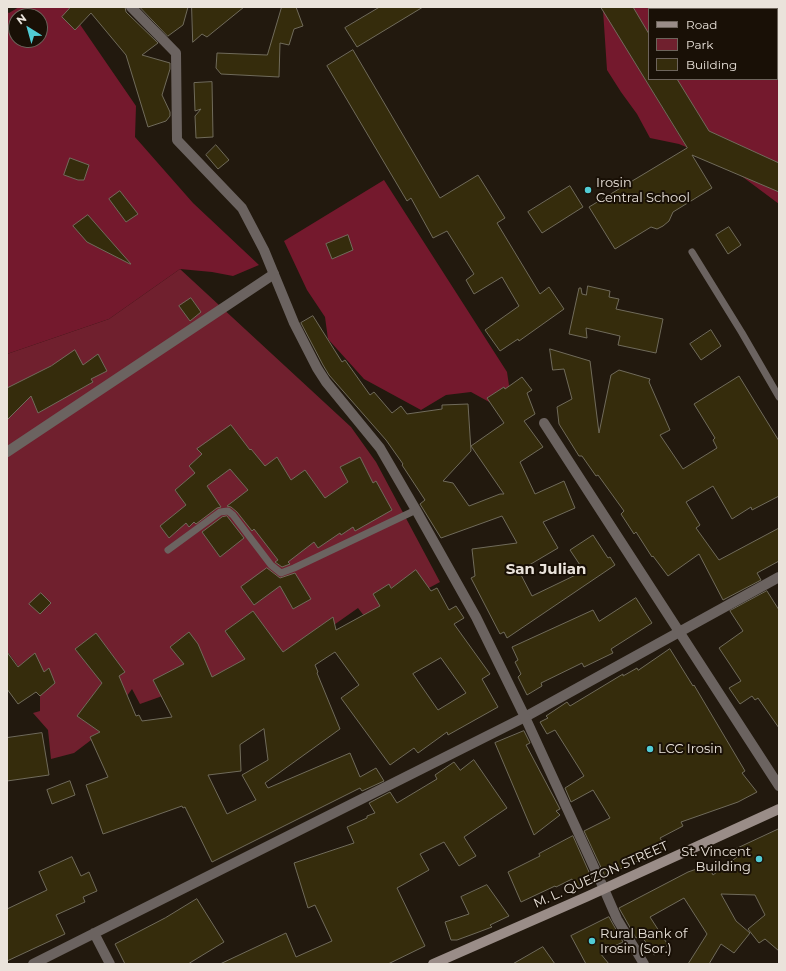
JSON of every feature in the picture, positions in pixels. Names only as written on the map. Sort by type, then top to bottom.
[{"type":"main road","name":"M. L. QUEZON STREET","points":[[433,964],[604,889],[779,809]]},
{"type":"street","points":[[131,7],[176,53],[176,140],[242,208],[264,250],[294,323],[326,382],[380,448],[416,510],[476,617],[617,919],[644,964]]},
{"type":"street","points":[[7,452],[274,274]]},
{"type":"street","points":[[544,423],[681,632],[779,786]]},
{"type":"street","points":[[33,964],[524,717],[779,577]]},
{"type":"street","points":[[94,933],[110,964]]},
{"type":"lane","points":[[692,252],[742,333],[779,397]]},
{"type":"lane","points":[[168,550],[220,512],[228,511],[233,515],[271,565],[280,572],[294,568],[416,510]]},
{"type":"green space","points":[[180,269],[351,427],[376,462],[440,582],[368,621],[358,608],[257,679],[221,675],[140,704],[132,689],[99,734],[74,753],[51,759],[48,730],[33,713],[40,711],[40,696],[7,651],[7,354],[109,319]]},
{"type":"shaded area","points":[[68,7],[136,106],[135,137],[193,203],[259,265],[233,276],[212,272],[180,269],[109,319],[7,354],[7,12],[8,48],[48,48],[48,8],[17,8]]},
{"type":"shaded area","points":[[604,7],[779,7],[779,204],[724,163],[679,144],[650,138],[637,114],[607,70]]},
{"type":"shaded area","points":[[384,180],[507,372],[510,392],[491,403],[471,392],[446,395],[421,410],[364,379],[328,339],[325,317],[307,290],[284,241]]},
{"type":"building","points":[[71,7],[125,7],[126,12],[158,43],[142,55],[170,63],[170,69],[162,95],[170,112],[170,116],[166,121],[148,127],[126,55],[91,13],[75,30],[62,17]]},
{"type":"building","points":[[140,7],[188,7],[183,25],[168,36]]},
{"type":"building","points":[[192,7],[244,7],[207,37],[202,34],[193,42]]},
{"type":"building","points":[[282,7],[296,7],[303,26],[294,29],[289,45],[280,43],[279,77],[221,74],[216,68],[217,53],[267,55]]},
{"type":"building","points":[[380,7],[423,7],[357,47],[345,28]]},
{"type":"building","points":[[601,7],[633,7],[648,32],[648,80],[678,80],[709,131],[779,163],[779,192],[692,155],[712,188],[673,212],[669,221],[663,226],[657,229],[651,227],[615,249],[589,207],[687,148]]},
{"type":"building","points":[[353,50],[440,198],[478,175],[505,218],[497,223],[540,294],[549,287],[564,309],[519,341],[518,339],[500,351],[485,330],[519,306],[502,277],[474,294],[466,280],[474,274],[447,231],[433,238],[411,198],[407,201],[327,66]]},
{"type":"building","points":[[212,82],[213,137],[196,138],[195,116],[201,109],[195,111],[194,83]]},
{"type":"building","points":[[216,145],[229,160],[218,169],[206,155]]},
{"type":"building","points":[[70,158],[89,165],[84,180],[78,180],[64,175]]},
{"type":"building","points":[[570,186],[583,207],[542,233],[528,212]]},
{"type":"building","points":[[120,191],[138,214],[126,222],[109,199]]},
{"type":"building","points":[[88,215],[131,264],[87,242],[73,226]]},
{"type":"building","points":[[729,227],[741,245],[728,254],[716,235]]},
{"type":"building","points":[[348,235],[353,250],[332,259],[326,244]]},
{"type":"building","points":[[588,286],[610,291],[609,297],[619,299],[616,309],[663,319],[656,353],[618,345],[620,336],[586,328],[587,338],[569,334],[579,288],[581,288],[582,294],[586,295]]},
{"type":"building","points":[[191,298],[201,312],[190,321],[179,306]]},
{"type":"building","points":[[313,316],[342,362],[345,360],[370,395],[374,392],[392,413],[401,406],[407,414],[442,409],[442,405],[468,404],[471,451],[443,481],[453,483],[469,506],[500,494],[504,494],[471,446],[504,423],[487,398],[504,387],[505,389],[522,377],[532,390],[527,393],[535,414],[524,421],[543,447],[520,462],[535,494],[564,481],[575,508],[543,522],[558,548],[519,571],[532,596],[584,571],[570,550],[593,535],[608,558],[610,557],[615,565],[507,638],[504,632],[500,634],[471,578],[475,576],[472,549],[517,543],[502,516],[441,538],[420,504],[425,500],[402,465],[403,464],[386,440],[329,375],[323,365],[301,323]]},
{"type":"building","points":[[711,330],[721,346],[701,360],[690,344]]},
{"type":"building","points":[[550,349],[590,361],[599,433],[611,375],[619,370],[650,379],[649,382],[670,430],[660,435],[683,469],[717,448],[713,440],[715,438],[694,404],[739,376],[779,441],[779,496],[752,510],[751,507],[732,519],[713,486],[686,502],[700,525],[696,528],[719,560],[779,528],[779,561],[757,573],[761,580],[723,600],[699,554],[668,576],[653,556],[652,557],[636,532],[634,534],[621,514],[624,511],[598,475],[596,476],[582,456],[579,456],[559,424],[557,407],[572,399],[564,369],[553,370]]},
{"type":"building","points":[[75,350],[83,365],[98,354],[107,371],[91,379],[93,382],[38,413],[31,396],[7,420],[7,388],[51,366]]},
{"type":"building","points":[[231,425],[250,450],[251,449],[265,466],[277,457],[291,480],[305,470],[325,498],[348,482],[340,467],[360,457],[373,483],[376,481],[392,510],[355,531],[353,527],[341,535],[340,533],[318,548],[314,542],[288,562],[290,564],[282,567],[275,562],[278,560],[254,529],[252,531],[237,512],[231,507],[227,506],[248,490],[230,469],[207,486],[221,507],[217,508],[196,524],[194,522],[189,527],[186,523],[169,538],[160,526],[186,505],[175,490],[195,473],[189,466],[202,454],[197,449]]},
{"type":"building","points":[[227,516],[244,538],[220,557],[202,532],[222,517]]},
{"type":"building","points":[[267,568],[280,578],[295,573],[311,599],[293,609],[280,586],[254,605],[241,587]]},
{"type":"building","points":[[416,570],[431,591],[437,588],[449,610],[456,606],[464,618],[454,624],[490,674],[482,679],[498,707],[448,735],[447,732],[418,753],[414,748],[390,765],[341,698],[359,685],[335,652],[315,665],[340,729],[265,783],[268,788],[350,753],[360,777],[376,768],[384,781],[362,791],[360,788],[212,862],[185,807],[183,808],[182,806],[103,834],[86,785],[108,777],[90,737],[100,732],[77,716],[102,683],[75,649],[96,633],[125,672],[119,676],[136,716],[139,715],[142,721],[172,717],[153,680],[184,664],[170,647],[189,632],[198,644],[212,677],[245,659],[225,631],[253,611],[283,652],[333,617],[336,630],[380,606],[373,594],[389,584],[391,588]],"holes":[[[441,658],[466,693],[438,710],[413,674]],[[264,729],[268,760],[242,775],[256,800],[227,814],[208,775],[241,771],[240,745]]]},
{"type":"building","points":[[767,591],[779,610],[779,728],[758,698],[755,700],[752,696],[740,704],[729,688],[741,681],[719,648],[743,631],[730,611]]},
{"type":"building","points":[[41,593],[51,603],[40,614],[29,604]]},
{"type":"building","points":[[636,598],[652,623],[611,649],[613,653],[584,667],[582,663],[541,683],[542,686],[527,695],[518,677],[521,674],[515,662],[518,660],[512,647],[593,610],[599,621]]},
{"type":"building","points":[[670,649],[693,686],[694,685],[745,771],[742,773],[757,792],[738,802],[681,822],[683,826],[660,838],[666,848],[605,876],[584,831],[610,818],[593,790],[571,802],[565,788],[584,776],[555,730],[547,734],[540,722],[548,718],[546,716],[567,702],[570,706],[623,674],[623,676],[637,668],[638,670]]},
{"type":"building","points":[[7,652],[18,667],[35,653],[44,672],[49,668],[55,683],[40,696],[36,692],[18,704],[7,689]]},
{"type":"building","points":[[524,731],[530,743],[526,745],[560,809],[556,811],[560,815],[534,835],[495,743]]},
{"type":"building","points":[[42,733],[49,775],[7,781],[7,738]]},
{"type":"building","points":[[474,760],[507,808],[464,837],[476,856],[459,866],[444,842],[420,854],[429,870],[397,888],[425,946],[388,964],[220,964],[286,933],[296,957],[332,941],[315,905],[308,908],[294,863],[354,843],[347,827],[375,813],[369,803],[390,792],[397,803],[437,779],[435,775],[454,762],[460,770]]},
{"type":"building","points":[[70,781],[75,795],[52,804],[47,790]]},
{"type":"building","points":[[779,829],[779,951],[765,939],[759,943],[748,929],[765,915],[755,895],[721,894],[736,921],[750,933],[734,953],[721,944],[709,964],[688,964],[707,934],[684,898],[650,917],[668,945],[654,955],[641,935],[636,938],[619,908],[688,872],[708,865],[713,875],[737,857],[734,850]]},
{"type":"building","points":[[573,836],[593,881],[577,887],[572,879],[521,902],[508,872],[540,856],[539,854]]},
{"type":"building","points":[[72,857],[81,876],[89,872],[97,891],[83,897],[85,902],[56,915],[65,934],[7,961],[7,909],[47,890],[39,872]]},
{"type":"building","points":[[487,885],[509,916],[490,925],[492,927],[457,940],[451,940],[445,922],[469,914],[461,897]]},
{"type":"building","points":[[197,899],[224,942],[188,964],[125,964],[115,944],[165,918]]},
{"type":"building","name":"Rural Bank of Irosin (Sor.)","points":[[609,917],[623,942],[600,953],[609,964],[586,964],[571,936]]},
{"type":"building","points":[[543,947],[555,964],[513,964]]},
{"type":"place","name":"Irosin Central School","points":[[588,190]]},
{"type":"place","name":"LCC Irosin","points":[[650,749]]},
{"type":"place","name":"St. Vincent Building","points":[[759,859]]},
{"type":"place","name":"Rural Bank of Irosin (Sor.)","points":[[592,941]]},
{"type":"district","name":"San Julian","points":[[546,570]]}]
